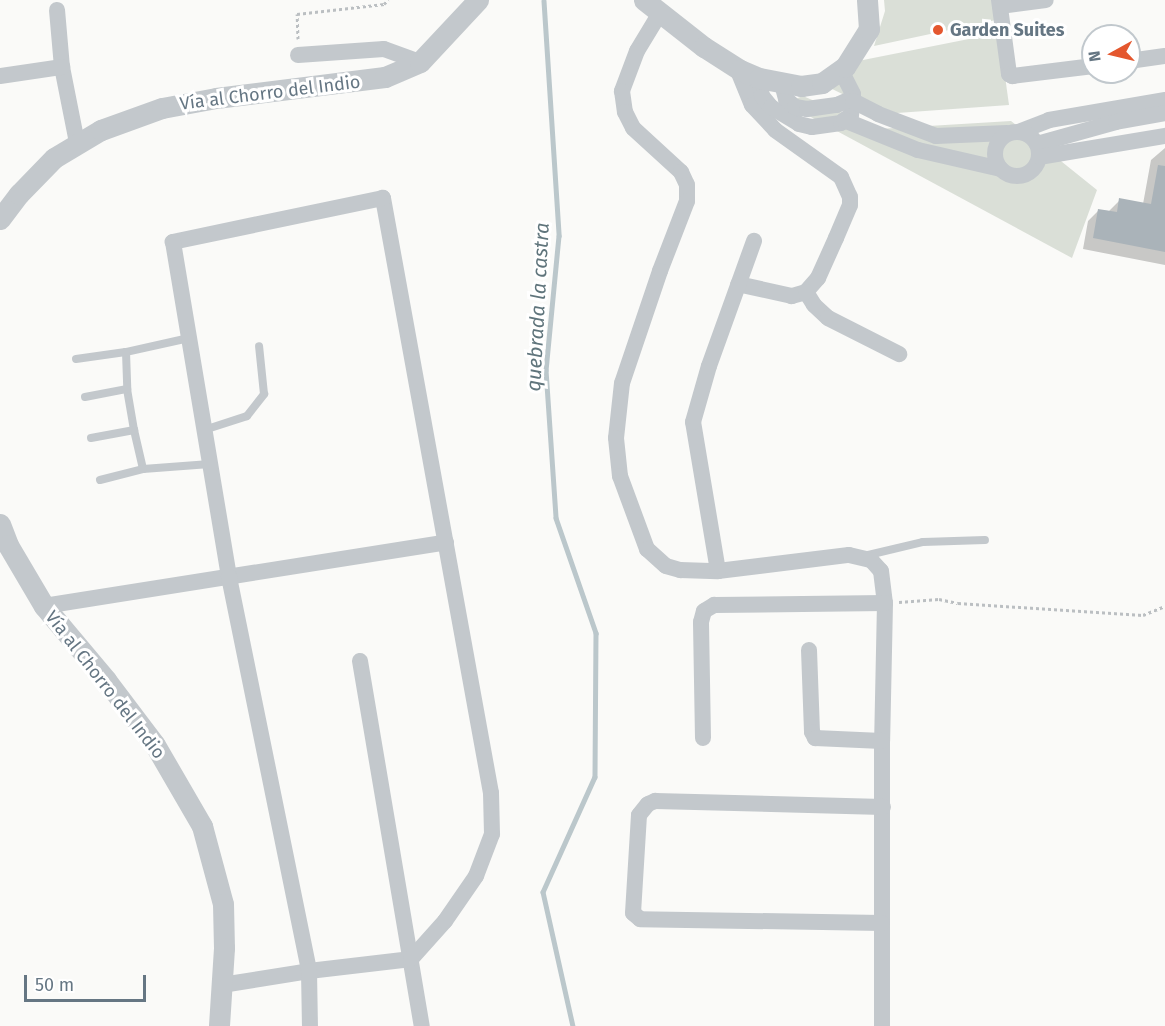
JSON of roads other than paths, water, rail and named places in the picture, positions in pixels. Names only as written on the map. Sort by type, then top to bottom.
[{"type":"street","name":"Vía al Chorro del Indio","points":[[0,219],[36,175],[54,158],[77,143],[127,119],[162,108],[216,98],[360,82],[385,77],[420,62],[478,0]]},
{"type":"street","points":[[867,0],[869,29],[841,69],[822,83],[801,86],[759,78],[736,66],[652,6],[622,91],[624,112],[633,128],[681,172],[687,185],[687,201],[622,382],[617,418],[617,457],[620,476],[643,541],[652,556],[673,568],[718,570],[833,555],[864,556],[871,560],[881,572],[885,603],[882,741],[882,1026]]},
{"type":"street","points":[[1046,0],[999,3],[1009,74],[1011,76],[1081,67]]},
{"type":"street","points":[[57,10],[62,67],[77,143]]},
{"type":"street","points":[[298,56],[384,49],[420,62]]},
{"type":"street","points":[[1141,59],[1165,56]]},
{"type":"street","points":[[736,66],[752,105],[775,130],[841,177],[849,189],[850,205],[818,278],[806,292],[792,296],[738,284]]},
{"type":"street","points":[[0,76],[62,67]]},
{"type":"street","points":[[759,78],[762,96],[771,107],[799,124],[812,127],[841,123],[850,115],[853,100],[841,69]]},
{"type":"street","points":[[782,84],[786,99],[795,107],[807,110],[853,100],[936,136],[1014,132],[1038,150],[1165,136]]},
{"type":"street","points":[[1038,150],[1114,115],[1165,100]]},
{"type":"street","points":[[1001,169],[995,157],[997,143],[1014,132],[1049,120],[1165,113]]},
{"type":"street","points":[[844,120],[918,150],[1001,169],[1013,176],[1027,174],[1037,164],[1038,150]]},
{"type":"street","points":[[222,984],[309,971],[411,959],[445,921],[477,876],[492,834],[491,793],[383,198],[173,242],[228,577],[309,971],[310,1026]]},
{"type":"street","points":[[718,570],[693,422],[709,366],[754,241]]},
{"type":"street","points":[[806,292],[814,305],[828,318],[899,354]]},
{"type":"street","name":"Vía al Chorro del Indio","points":[[0,524],[8,545],[44,606],[106,680],[155,745],[202,826],[223,904],[219,1026]]},
{"type":"street","points":[[44,606],[446,542]]},
{"type":"street","points":[[703,738],[701,622],[704,611],[714,606],[885,603]]},
{"type":"street","points":[[809,651],[812,732],[815,738],[882,741]]},
{"type":"street","points":[[360,661],[422,1026]]},
{"type":"street","points":[[882,923],[640,919],[633,914],[639,815],[648,804],[655,801],[883,807]]},
{"type":"lane","points":[[76,359],[126,352],[189,338]]},
{"type":"lane","points":[[204,430],[247,416],[264,394],[259,346]]},
{"type":"lane","points":[[126,352],[127,389],[143,469]]},
{"type":"lane","points":[[85,397],[127,389]]},
{"type":"lane","points":[[91,438],[134,430]]},
{"type":"lane","points":[[100,480],[143,469],[210,464]]},
{"type":"lane","points":[[864,556],[923,542],[985,540]]},
{"type":"waterway","name":"quebrada la castra","points":[[544,1],[559,236],[546,370],[556,518],[596,633],[595,777],[543,892],[573,1026]]},
{"type":"place","name":"Garden Suites","points":[[938,30]]}]
